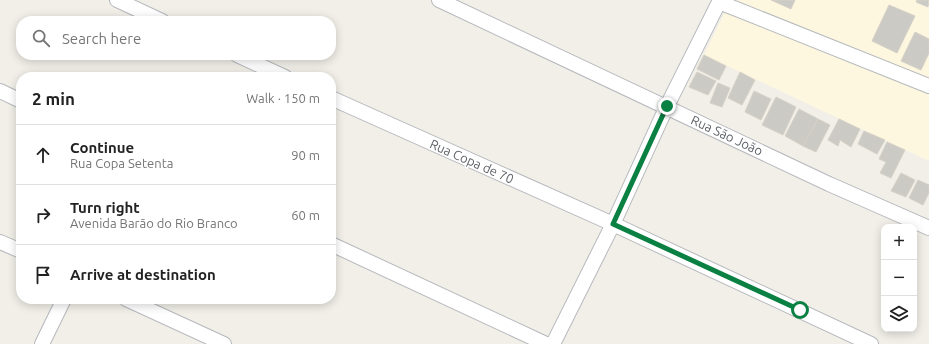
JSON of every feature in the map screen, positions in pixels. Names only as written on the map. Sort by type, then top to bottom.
[{"type":"street","points":[[117,0],[151,16]]},
{"type":"street","name":"Rua São João","points":[[439,0],[667,106],[829,184],[929,228]]},
{"type":"street","points":[[553,344],[613,224],[667,106],[720,1],[929,86]]},
{"type":"street","points":[[248,60],[274,72]]},
{"type":"street","points":[[0,91],[16,98]]},
{"type":"street","name":"Rua Copa de 70","points":[[336,100],[613,224],[871,344]]},
{"type":"street","points":[[0,242],[16,249]]},
{"type":"street","points":[[336,246],[546,344]]},
{"type":"street","points":[[42,344],[62,304]]},
{"type":"street","points":[[137,304],[224,344]]},
{"type":"shaded area","points":[[731,0],[929,0],[929,161],[704,55]]},
{"type":"building","points":[[771,0],[795,0],[791,9]]},
{"type":"building","points":[[917,0],[929,0],[928,7],[916,2]]},
{"type":"building","points":[[889,5],[915,16],[897,53],[872,41]]},
{"type":"building","points":[[915,32],[929,39],[929,53],[921,70],[901,61]]},
{"type":"building","points":[[704,55],[726,66],[719,80],[697,69]]},
{"type":"building","points":[[697,72],[716,81],[708,95],[689,87]]},
{"type":"building","points":[[740,72],[755,80],[742,105],[728,98]]},
{"type":"building","points":[[718,83],[730,88],[722,107],[710,103]]},
{"type":"building","points":[[754,91],[771,99],[761,120],[745,112]]},
{"type":"building","points":[[776,97],[796,107],[783,135],[762,125]]},
{"type":"building","points":[[799,109],[818,119],[803,146],[785,136]]},
{"type":"building","points":[[818,119],[830,125],[816,152],[803,146]]},
{"type":"building","points":[[839,119],[860,129],[851,147],[840,140],[838,146],[828,140]]},
{"type":"building","points":[[864,131],[885,140],[877,154],[858,144]]},
{"type":"building","points":[[887,142],[905,150],[891,178],[880,173],[886,162],[879,159]]},
{"type":"building","points":[[901,173],[915,180],[906,197],[891,191]]},
{"type":"building","points":[[918,180],[929,185],[929,193],[923,205],[909,198]]},
{"type":"route","points":[[667,106],[613,224],[800,310]]}]
